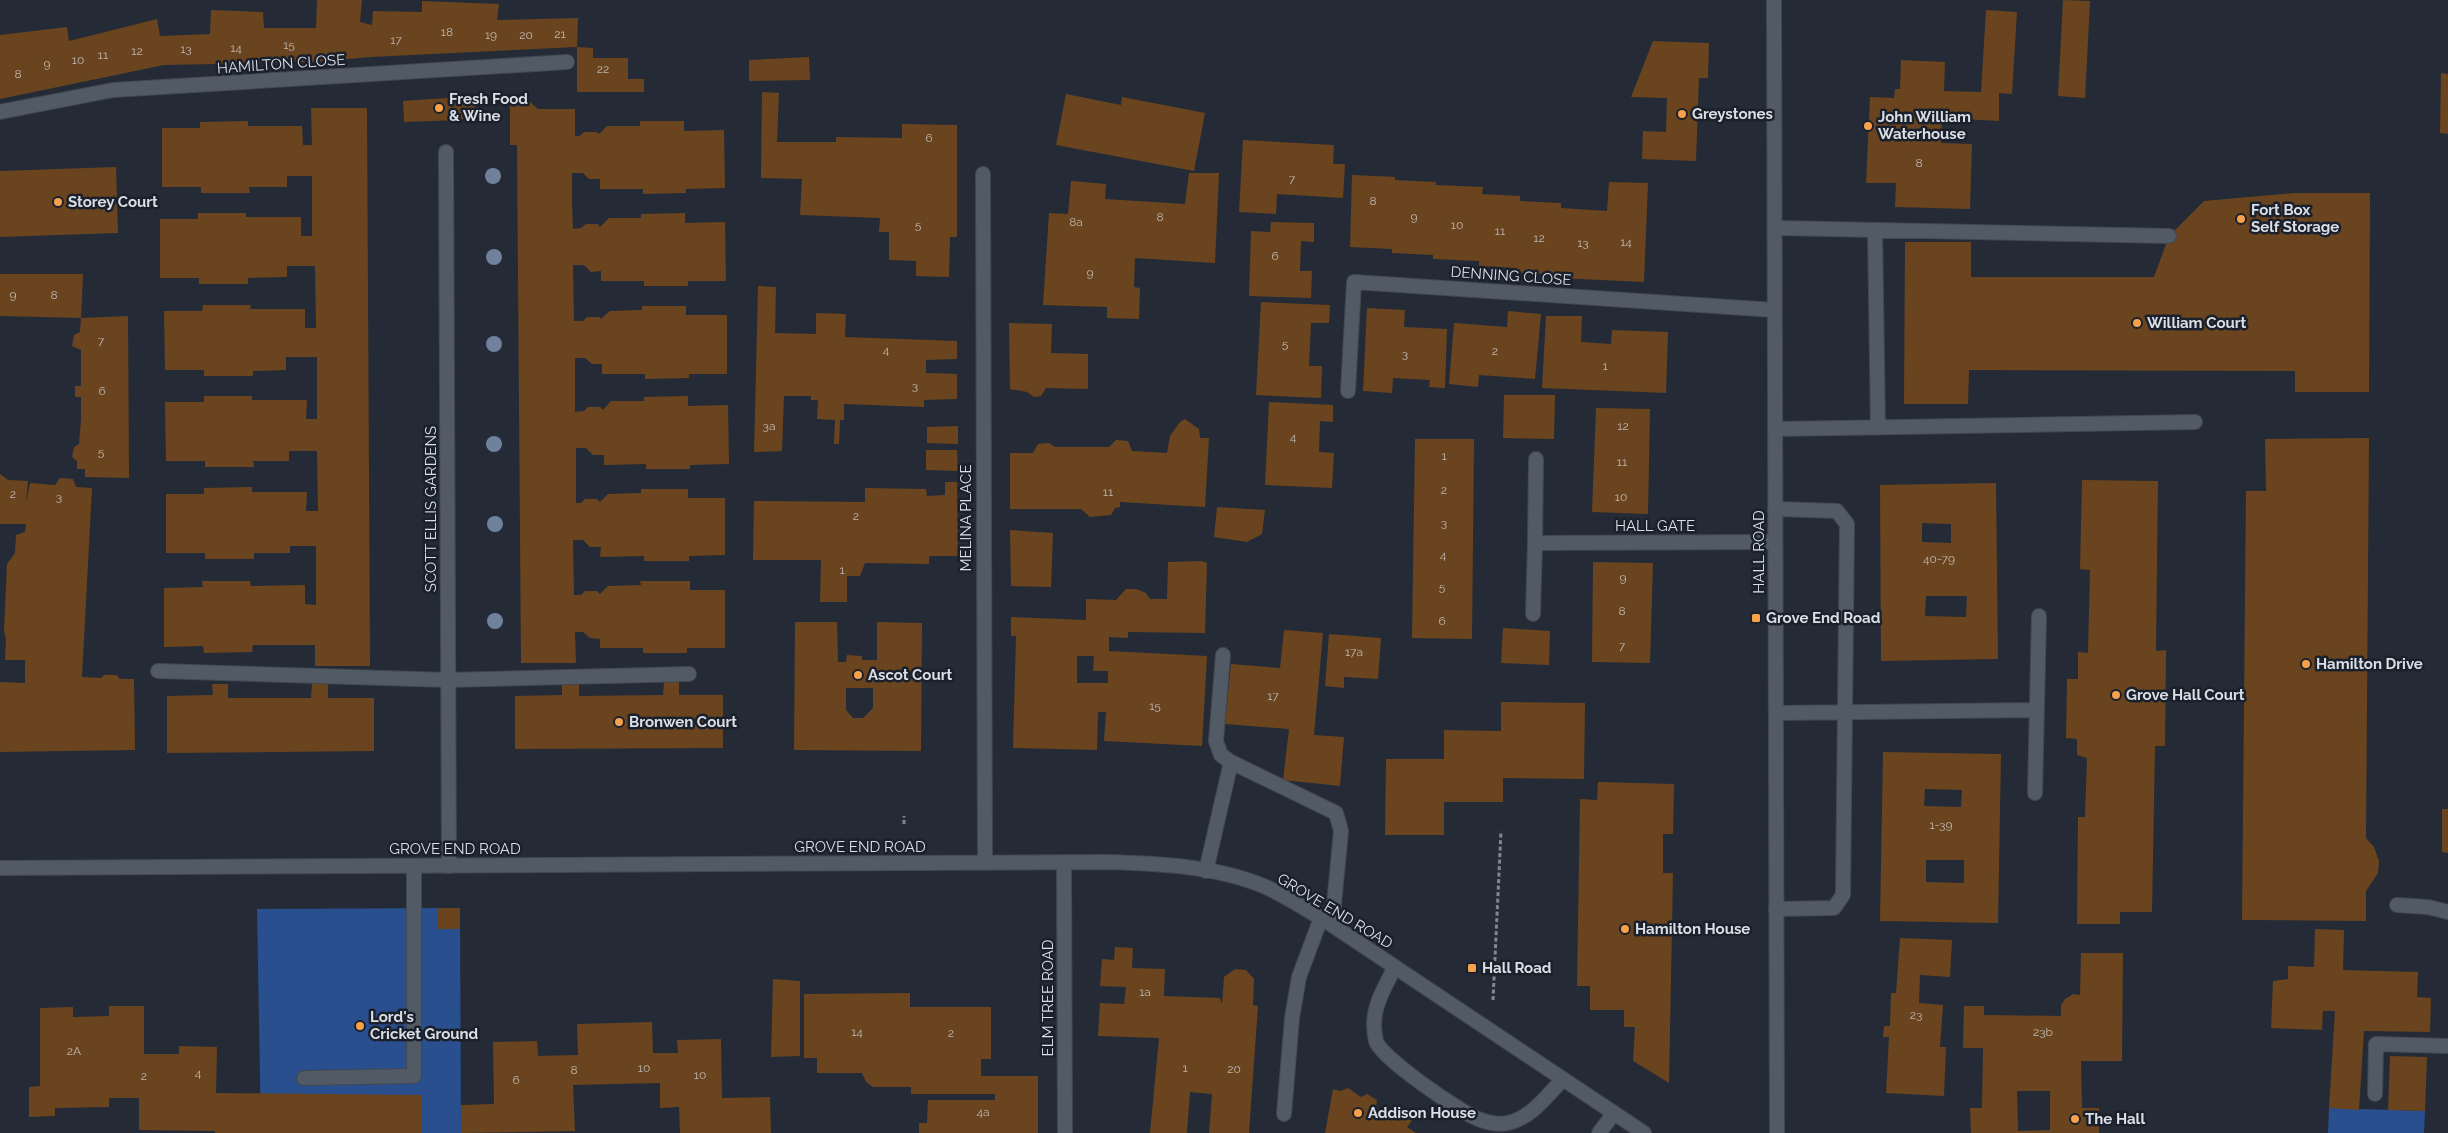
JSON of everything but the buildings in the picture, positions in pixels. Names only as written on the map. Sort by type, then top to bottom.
[{"type":"street","name":"HALL ROAD","points":[[1774,0],[1777,1133]]},
{"type":"street","name":"HAMILTON CLOSE","points":[[0,112],[113,90],[567,62]]},
{"type":"street","name":"SCOTT ELLIS GARDENS","points":[[446,152],[449,866]]},
{"type":"street","name":"MELINA PLACE","points":[[983,174],[985,862]]},
{"type":"street","points":[[1775,228],[2169,236]]},
{"type":"street","points":[[1875,230],[1878,428]]},
{"type":"street","name":"DENNING CLOSE","points":[[1348,391],[1354,282],[1774,310]]},
{"type":"street","points":[[1775,429],[2195,422]]},
{"type":"street","points":[[1533,614],[1536,460]]},
{"type":"street","points":[[1775,509],[1836,510],[1847,524],[1843,895],[1834,908],[1776,909]]},
{"type":"street","name":"HALL GATE","points":[[1535,543],[1775,542]]},
{"type":"street","points":[[2035,793],[2039,616]]},
{"type":"street","points":[[1223,655],[1216,741],[1221,755],[1231,762],[1336,813],[1341,831],[1327,922],[1299,977],[1292,1018],[1284,1114]]},
{"type":"street","points":[[158,671],[448,680],[688,674]]},
{"type":"street","points":[[1776,713],[2036,710]]},
{"type":"street","points":[[1206,871],[1231,762]]},
{"type":"street","name":"GROVE END ROAD","points":[[0,868],[985,862],[1161,863],[1206,871],[1264,886],[1327,922],[1644,1133]]},
{"type":"street","name":"ELM TREE ROAD","points":[[1064,863],[1065,1133]]},
{"type":"street","points":[[304,1078],[414,1076],[414,866]]},
{"type":"street","points":[[2397,906],[2428,907],[2448,912]]},
{"type":"street","points":[[1395,967],[1377,1001],[1372,1021],[1377,1044],[1405,1070],[1445,1099],[1477,1118],[1492,1122],[1508,1123],[1538,1106],[1563,1079]]},
{"type":"street","points":[[2375,1094],[2376,1044],[2448,1046]]},
{"type":"street","points":[[1599,1133],[1614,1113]]},
{"type":"path","points":[[904,816],[904,824]]},
{"type":"path","points":[[1491,1030],[1501,831]]},
{"type":"shaded area","name":"Lord's Cricket Ground","points":[[460,908],[461,1133],[261,1133],[257,909]]},
{"type":"shaded area","points":[[2329,1108],[2425,1111],[2424,1133],[2328,1133]]},
{"type":"place","name":"Fresh Food & Wine","points":[[439,108]]},
{"type":"place","name":"Greystones","points":[[1682,114]]},
{"type":"place","name":"John William Waterhouse","points":[[1868,126]]},
{"type":"place","name":"Storey Court","points":[[58,202]]},
{"type":"place","name":"Fort Box Self Storage","points":[[2241,219]]},
{"type":"place","name":"William Court","points":[[2137,323]]},
{"type":"place","name":"Grove End Road","points":[[1756,618]]},
{"type":"place","name":"Hamilton Drive","points":[[2306,664]]},
{"type":"place","name":"Ascot Court","points":[[858,675]]},
{"type":"place","name":"Grove Hall Court","points":[[2116,695]]},
{"type":"place","name":"Bronwen Court","points":[[619,722]]},
{"type":"place","name":"Hamilton House","points":[[1625,929]]},
{"type":"place","name":"Hall Road","points":[[1472,968]]},
{"type":"place","name":"Lord's Cricket Ground","points":[[360,1026]]},
{"type":"place","name":"Addison House","points":[[1358,1113]]},
{"type":"place","name":"The Hall","points":[[2075,1119]]}]
